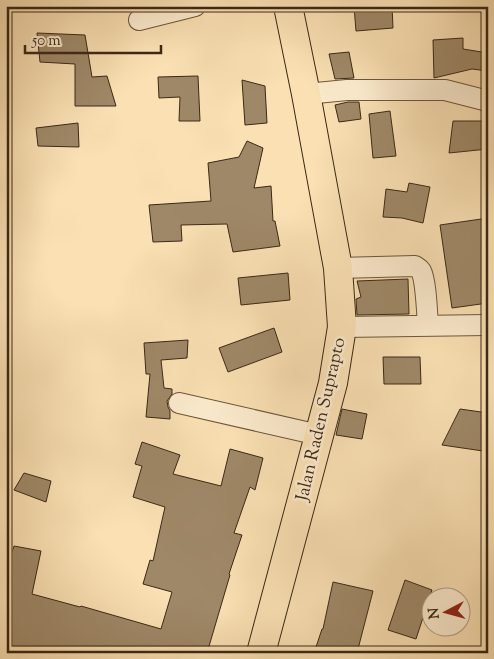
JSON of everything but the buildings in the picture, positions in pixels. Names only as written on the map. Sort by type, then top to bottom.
[{"type":"highway","name":"Jalan Raden Suprapto","points":[[262,653],[333,383],[342,326],[338,268],[288,6]]},
{"type":"street","points":[[139,20],[195,6]]},
{"type":"street","points":[[306,94],[347,90],[446,90],[488,101]]},
{"type":"street","points":[[338,268],[415,266],[421,270],[423,278],[428,325]]},
{"type":"street","points":[[342,326],[488,325]]},
{"type":"street","points":[[179,403],[319,436]]}]
